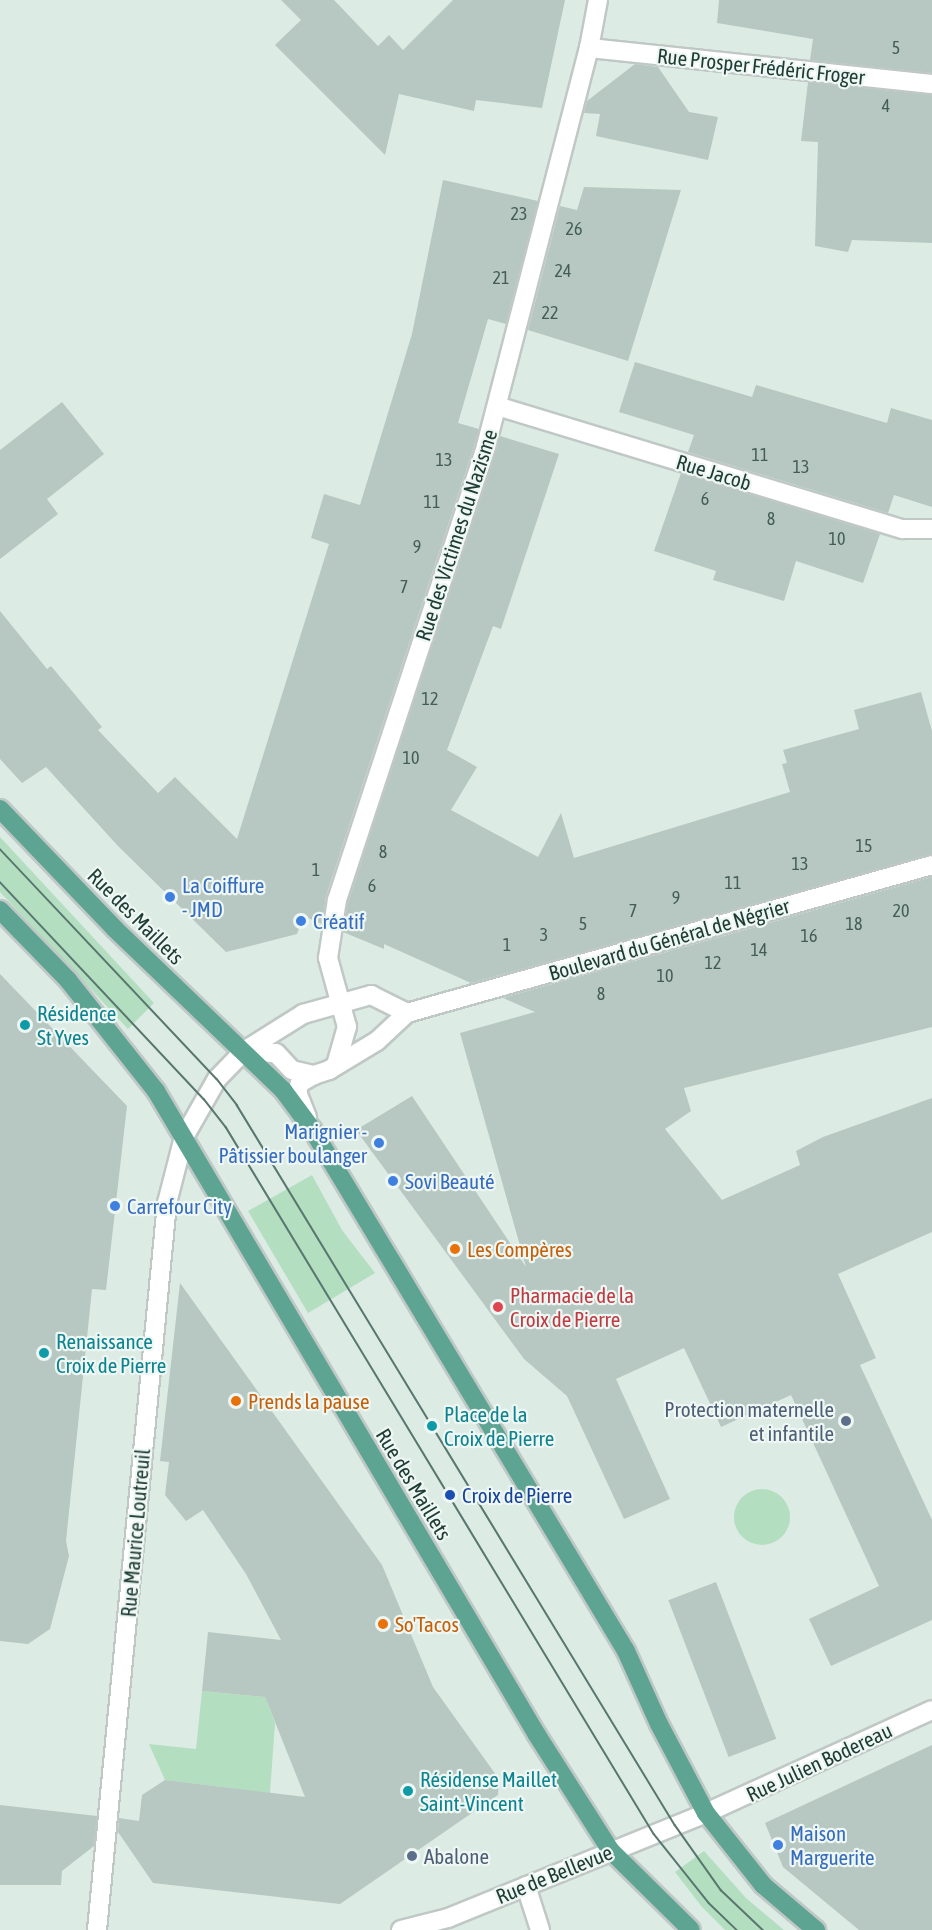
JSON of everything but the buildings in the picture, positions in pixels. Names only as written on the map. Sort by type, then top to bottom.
[{"type":"main road","name":"Rue des Maillets","points":[[0,809],[115,929],[283,1090],[312,1129],[626,1651],[658,1725],[706,1813],[763,1885],[816,1930]]},
{"type":"main road","name":"Rue des Maillets","points":[[0,910],[68,980],[156,1091],[537,1735],[611,1851],[691,1930]]},
{"type":"street","name":"Rue des Victimes du Nazisme","points":[[336,1065],[347,1027],[328,958],[337,900],[497,406],[589,48],[598,0]]},
{"type":"street","name":"Rue Prosper Frédéric Froger","points":[[589,48],[932,84]]},
{"type":"street","name":"Rue Jacob","points":[[497,406],[903,529],[932,529]]},
{"type":"street","name":"Boulevard du Général de Négrier","points":[[314,1075],[377,1041],[407,1013],[932,865]]},
{"type":"street","points":[[184,1137],[217,1078],[244,1051],[303,1014],[370,995],[407,1013]]},
{"type":"street","points":[[244,1051],[276,1053],[292,1070],[314,1075]]},
{"type":"street","name":"Rue des Maillets","points":[[312,1129],[297,1092],[300,1083],[314,1075]]},
{"type":"street","name":"Rue Maurice Loutreuil","points":[[97,1930],[167,1203],[184,1137]]},
{"type":"street","name":"Rue Julien Bodereau","points":[[706,1813],[932,1710]]},
{"type":"street","name":"Rue de Bellevue","points":[[401,1930],[448,1918],[706,1813]]},
{"type":"street","points":[[526,1886],[540,1930]]},
{"type":"green space","points":[[0,837],[154,1003],[128,1029],[0,892]]},
{"type":"green space","points":[[312,1175],[342,1230],[375,1273],[308,1313],[248,1211]]},
{"type":"green space","points":[[762,1489],[773,1491],[782,1497],[788,1506],[790,1517],[788,1528],[782,1537],[773,1543],[762,1545],[751,1543],[742,1537],[736,1528],[734,1517],[736,1506],[742,1497],[751,1491]]},
{"type":"green space","points":[[202,1691],[265,1697],[275,1723],[270,1793],[165,1780],[149,1744],[196,1749]]},
{"type":"green space","points":[[704,1851],[746,1898],[784,1930],[725,1930],[702,1907],[675,1872]]},
{"type":"tram line","points":[[0,849],[217,1079],[237,1105],[675,1825],[721,1890],[763,1930]]},
{"type":"tram line","points":[[0,882],[204,1099],[226,1127],[654,1834],[709,1903],[737,1930]]},
{"type":"place","name":"La Coiffure - JMD","points":[[170,897]]},
{"type":"place","name":"Créatif","points":[[301,921]]},
{"type":"place","name":"Résidence St Yves","points":[[25,1025]]},
{"type":"place","name":"Marignier - Pâtissier boulanger","points":[[379,1143]]},
{"type":"place","name":"Sovi Beauté","points":[[393,1181]]},
{"type":"place","name":"Carrefour City","points":[[115,1206]]},
{"type":"place","name":"Les Compères","points":[[455,1249]]},
{"type":"place","name":"Pharmacie de la Croix de Pierre","points":[[498,1307]]},
{"type":"place","name":"Renaissance Croix de Pierre","points":[[44,1353]]},
{"type":"place","name":"Prends la pause","points":[[236,1401]]},
{"type":"place","name":"Protection maternelle et infantile","points":[[846,1421]]},
{"type":"place","name":"Place de la Croix de Pierre","points":[[432,1426]]},
{"type":"place","name":"Croix de Pierre","points":[[450,1495]]},
{"type":"place","name":"So'Tacos","points":[[383,1624]]},
{"type":"place","name":"Résidense Maillet Saint-Vincent","points":[[408,1791]]},
{"type":"place","name":"Maison Marguerite","points":[[778,1845]]},
{"type":"place","name":"Abalone","points":[[412,1856]]}]
